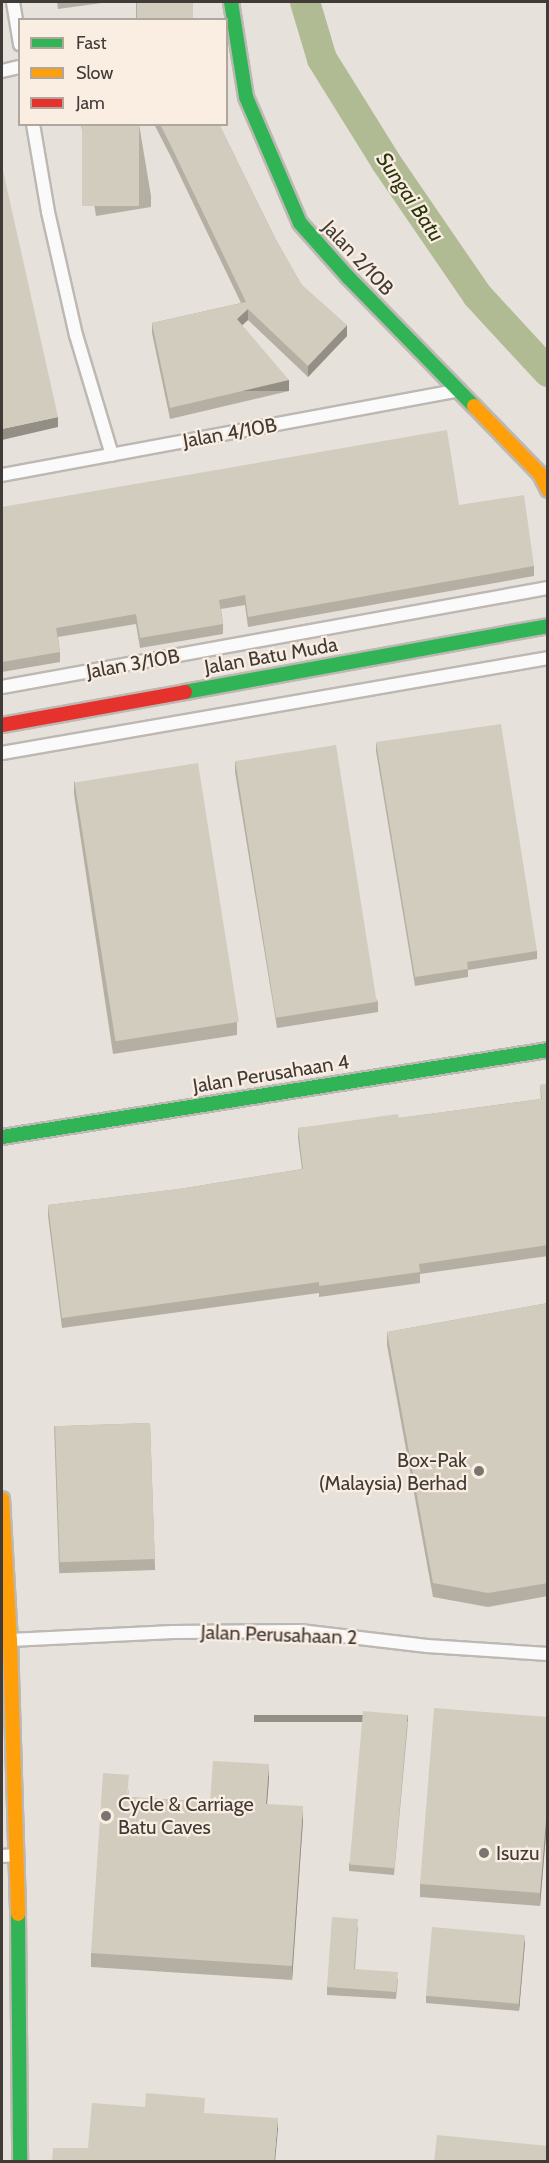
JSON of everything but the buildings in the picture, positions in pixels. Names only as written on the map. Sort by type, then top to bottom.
[{"type":"street","points":[[13,2],[18,32]]},
{"type":"street","name":"Jalan 2/10B","points":[[231,2],[246,97],[300,223],[348,278],[540,474],[548,490]]},
{"type":"street","points":[[2,71],[18,67]]},
{"type":"street","points":[[33,126],[48,212],[76,335],[111,455]]},
{"type":"street","name":"Jalan 4/10B","points":[[2,475],[459,390]]},
{"type":"street","name":"Jalan 3/10B","points":[[2,687],[548,588]]},
{"type":"street","name":"Jalan Batu Muda","points":[[2,725],[548,626]]},
{"type":"street","points":[[2,753],[548,658]]},
{"type":"street","name":"Jalan Perusahaan 4","points":[[2,1137],[548,1050]]},
{"type":"street","points":[[2,1499],[10,1640],[17,1855],[20,2162]]},
{"type":"street","name":"Jalan Perusahaan 2","points":[[10,1640],[173,1632],[300,1631],[428,1646],[548,1654]]},
{"type":"street","points":[[2,1856],[17,1855]]},
{"type":"waterway","name":"Sungai Batu","points":[[305,2],[322,59],[386,162],[477,295],[548,372]]},
{"type":"traffic: fast","points":[[231,2],[246,97],[300,223],[348,277],[474,406]]},
{"type":"traffic: fast","points":[[185,692],[548,626]]},
{"type":"traffic: fast","points":[[2,1137],[548,1050]]},
{"type":"traffic: fast","points":[[18,1914],[20,2162]]},
{"type":"traffic: slow","points":[[474,406],[540,474],[548,490]]},
{"type":"traffic: slow","points":[[2,1499],[10,1640],[18,1914]]},
{"type":"traffic: jam","points":[[2,725],[185,692]]},
{"type":"place","name":"Box-Pak (Malaysia) Berhad","points":[[479,1471]]},
{"type":"place","name":"Cycle & Carriage Batu Caves","points":[[106,1816]]},
{"type":"place","name":"Isuzu","points":[[484,1853]]}]
